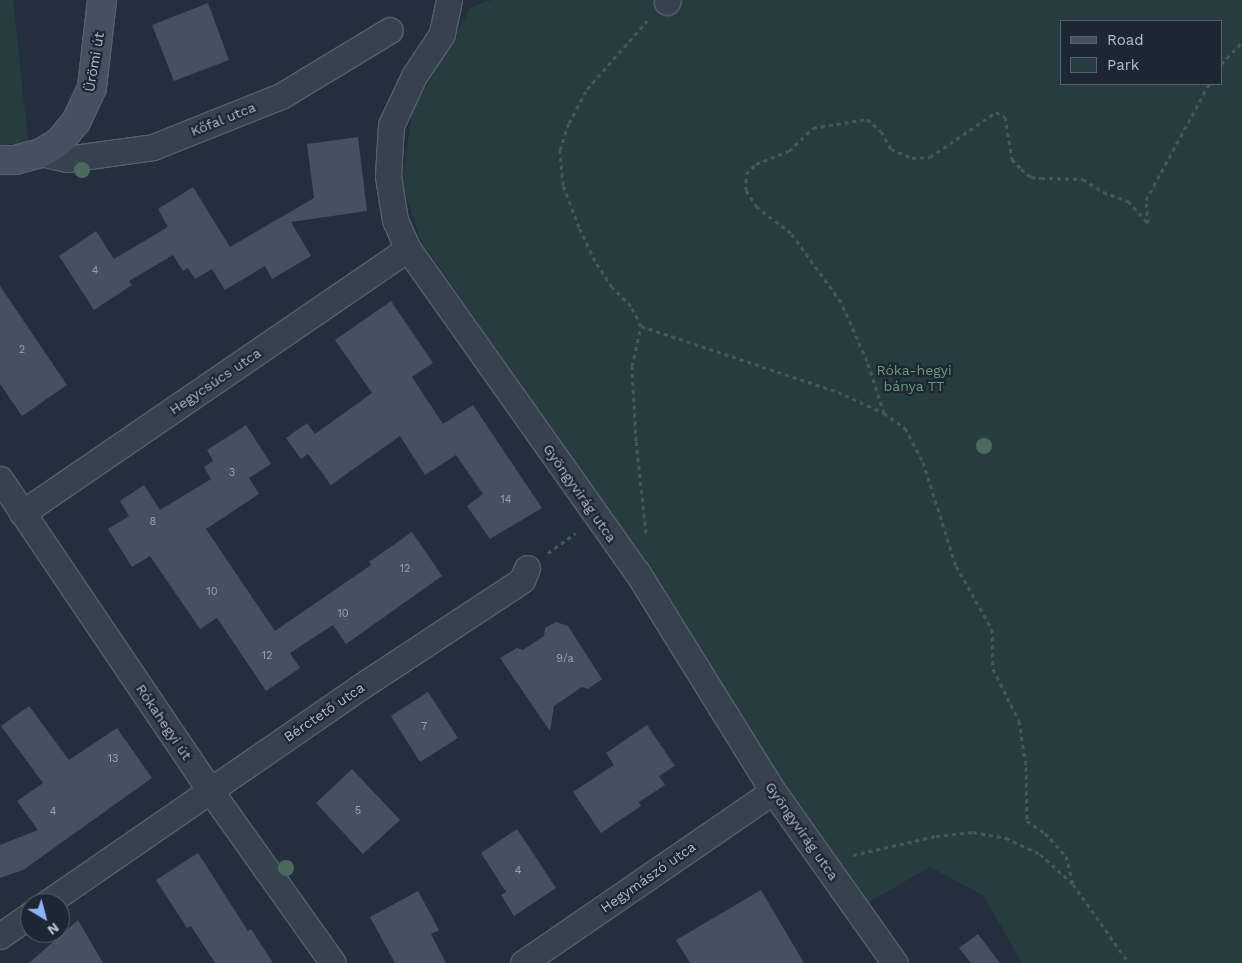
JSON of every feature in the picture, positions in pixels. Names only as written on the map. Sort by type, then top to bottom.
[{"type":"street","name":"Ürömi út","points":[[0,160],[15,160],[41,153],[59,142],[84,107],[97,54],[102,0]]},
{"type":"street","name":"Gyöngyvirág utca","points":[[449,0],[442,34],[414,76],[391,125],[388,176],[395,220],[408,249],[636,572],[773,791],[895,963]]},
{"type":"street","name":"Kőfal utca","points":[[41,153],[67,160],[153,147],[280,96],[390,30]]},
{"type":"street","name":"Hegycsúcs utca","points":[[22,513],[408,249]]},
{"type":"street","name":"Rókahegyi út","points":[[0,479],[210,790],[333,963]]},
{"type":"street","name":"Bérctető utca","points":[[61,893],[210,790],[522,580],[527,568]]},
{"type":"street","name":"Hegymászó utca","points":[[523,963],[773,791]]},
{"type":"street","points":[[0,936],[20,922]]},
{"type":"path","points":[[636,572],[644,565],[647,554],[636,441],[632,366],[641,326],[631,306],[612,287],[595,261],[579,227],[563,186],[560,150],[569,123],[588,89],[629,39],[668,1]]},
{"type":"path","points":[[1222,63],[1242,42]]},
{"type":"path","points":[[884,413],[870,369],[841,302],[791,233],[758,207],[746,190],[746,174],[756,164],[789,151],[813,128],[867,119],[881,131],[891,149],[912,158],[930,157],[996,112],[1005,117],[1012,159],[1026,173],[1041,178],[1083,179],[1103,192],[1128,201],[1148,223],[1146,200],[1208,85]]},
{"type":"path","points":[[641,326],[838,392],[884,413],[905,428],[923,462],[956,566],[992,629],[993,669],[1019,722],[1026,767],[1027,821],[1046,833],[1066,856],[1072,884]]},
{"type":"path","points":[[527,568],[597,518]]},
{"type":"path","points":[[823,861],[936,836],[973,832],[1006,838],[1040,854],[1072,884],[1129,963]]},
{"type":"green space","points":[[0,0],[13,0],[29,149],[0,145]]},
{"type":"green space","name":"Róka-hegyi bánya TT","points":[[492,0],[1242,0],[1242,963],[1022,963],[983,895],[930,867],[862,906],[627,538],[421,241],[402,184],[412,112],[471,7]]},
{"type":"building","points":[[208,3],[229,60],[174,81],[152,25]]},
{"type":"building","points":[[358,137],[367,211],[291,222],[311,256],[272,279],[265,266],[225,290],[212,269],[195,279],[188,268],[183,271],[173,255],[129,281],[132,285],[94,310],[59,256],[96,231],[114,259],[168,227],[158,209],[193,187],[230,247],[314,198],[307,144]]},
{"type":"building","points":[[0,286],[67,385],[22,416],[0,384]]},
{"type":"building","points":[[391,301],[433,363],[412,377],[443,424],[473,405],[542,508],[490,539],[467,506],[483,494],[456,455],[425,475],[400,436],[331,485],[308,454],[301,459],[286,438],[307,423],[315,434],[372,393],[335,340]]},
{"type":"building","points":[[246,425],[271,464],[249,478],[259,494],[206,529],[275,631],[371,565],[369,562],[412,532],[442,576],[346,644],[333,625],[290,653],[300,668],[266,691],[217,618],[200,629],[150,556],[132,567],[108,529],[129,516],[120,501],[144,485],[160,510],[211,479],[204,467],[213,461],[207,450]]},
{"type":"building","points":[[556,622],[568,626],[602,679],[588,689],[582,687],[554,706],[550,731],[500,658],[517,648],[523,650],[544,636],[545,628]]},
{"type":"building","points":[[428,692],[458,738],[420,762],[391,716]]},
{"type":"building","points":[[29,706],[69,760],[117,728],[152,778],[23,870],[0,878],[0,845],[38,830],[17,801],[43,783],[1,726]]},
{"type":"building","points":[[647,725],[675,766],[659,776],[665,785],[639,802],[641,806],[601,833],[573,792],[614,765],[606,753]]},
{"type":"building","points":[[352,769],[400,820],[363,854],[316,803]]},
{"type":"building","points":[[517,829],[556,888],[514,916],[501,895],[506,892],[481,853]]},
{"type":"building","points":[[198,853],[248,931],[251,929],[273,963],[215,963],[191,926],[187,928],[156,880]]},
{"type":"building","points":[[761,890],[804,963],[690,963],[676,940]]},
{"type":"building","points":[[418,891],[439,930],[431,934],[446,963],[395,963],[370,917]]},
{"type":"building","points":[[78,920],[103,963],[29,963],[52,943],[70,943],[70,927]]},
{"type":"building","points":[[978,934],[1000,963],[971,963],[959,948]]}]
